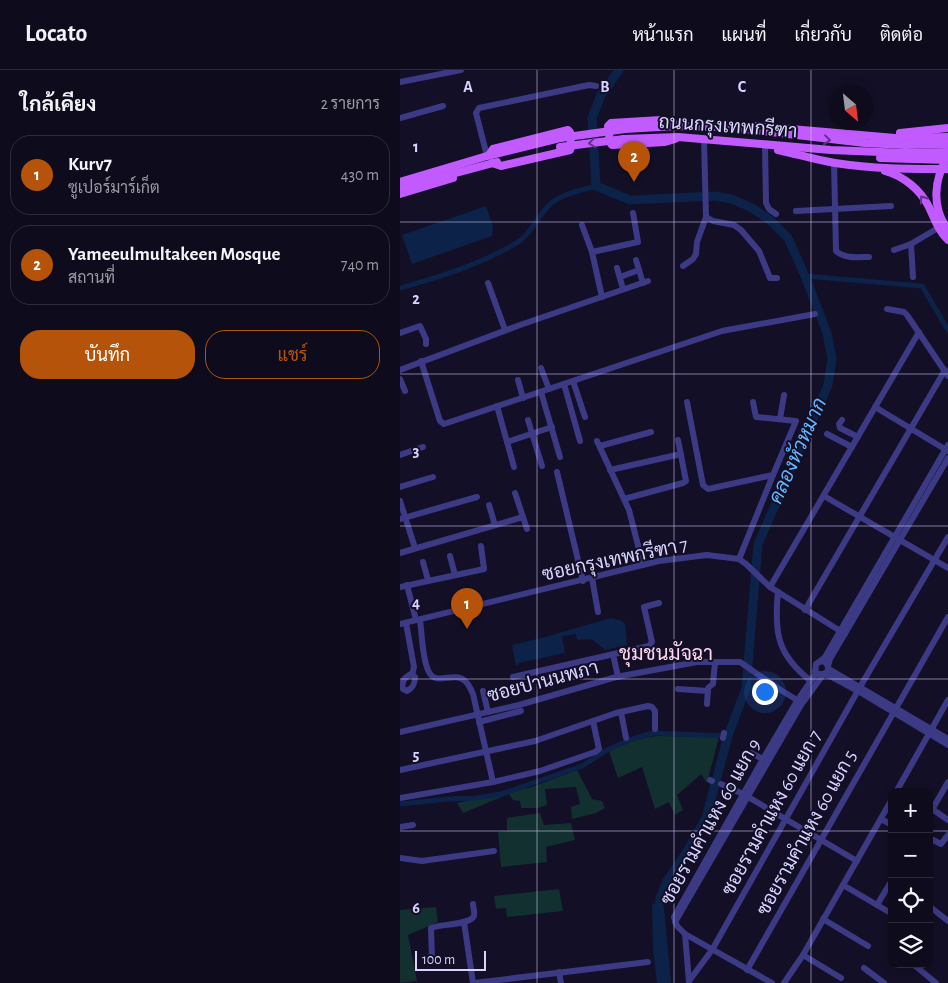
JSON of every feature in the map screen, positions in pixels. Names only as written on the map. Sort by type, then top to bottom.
[{"type":"main road","points":[[676,126],[672,122],[661,120],[611,123],[608,126],[612,145],[665,142],[673,141],[678,137]]},
{"type":"main road","name":"ถนนกรุงเทพกรีฑา","points":[[400,188],[489,158],[560,138],[676,126],[727,127],[905,149]]},
{"type":"main road","points":[[727,127],[770,126],[895,138],[948,137]]},
{"type":"main road","points":[[863,134],[906,133],[948,128]]},
{"type":"main road","points":[[568,130],[570,132],[570,150],[501,166],[489,158],[493,149],[568,130]]},
{"type":"main road","name":"ถนนกรุงเทพกรีฑา","points":[[489,158],[624,139],[678,137],[831,150],[905,149]]},
{"type":"main road","points":[[754,144],[895,174],[908,181],[917,190],[928,205],[938,228],[948,240]]},
{"type":"main road","points":[[905,149],[948,144]]},
{"type":"main road","points":[[905,149],[948,154],[936,183],[939,213],[948,230]]},
{"type":"main road","points":[[831,150],[866,157],[948,160]]},
{"type":"main road","name":"ถนนกรุงเทพกรีฑา","points":[[400,177],[451,162],[461,167]]},
{"type":"main road","points":[[853,165],[948,169]]},
{"type":"main road","name":"ถนนกรุงเทพกรีฑา","points":[[400,182],[461,167]]},
{"type":"main road","name":"ถนนกรุงเทพกรีฑา","points":[[400,194],[457,177],[461,167]]},
{"type":"street","points":[[400,82],[423,74],[461,70]]},
{"type":"street","points":[[489,158],[476,113],[479,108],[589,85],[596,86]]},
{"type":"street","points":[[400,118],[443,106]]},
{"type":"street","points":[[682,266],[693,259],[696,254],[697,242],[706,213],[704,139]]},
{"type":"street","points":[[765,146],[766,203],[776,214]]},
{"type":"street","points":[[834,162],[837,252],[850,257],[869,258]]},
{"type":"street","points":[[796,211],[891,206]]},
{"type":"street","points":[[592,252],[638,242],[633,213]]},
{"type":"street","points":[[706,213],[713,221],[734,225],[741,230],[759,251],[770,278],[777,278]]},
{"type":"street","points":[[582,225],[592,252],[602,297]]},
{"type":"street","points":[[894,250],[911,244],[938,228]]},
{"type":"street","points":[[911,244],[913,277]]},
{"type":"street","points":[[400,370],[505,330],[646,282],[636,260]]},
{"type":"street","points":[[617,268],[624,289]]},
{"type":"street","points":[[620,276],[639,270]]},
{"type":"street","points":[[488,283],[505,330]]},
{"type":"street","points":[[805,610],[910,428],[946,373],[904,312],[887,309]]},
{"type":"street","points":[[421,361],[440,421],[444,424],[722,332],[815,314]]},
{"type":"street","points":[[400,333],[420,326],[426,339],[426,344]]},
{"type":"street","points":[[768,585],[824,496],[919,332]]},
{"type":"street","points":[[541,368],[549,389]]},
{"type":"street","points":[[400,379],[405,391]]},
{"type":"street","points":[[518,380],[524,398]]},
{"type":"street","points":[[574,381],[585,417]]},
{"type":"street","points":[[564,384],[580,441]]},
{"type":"street","points":[[542,392],[560,457]]},
{"type":"street","points":[[780,419],[784,395]]},
{"type":"street","points":[[687,402],[705,488],[708,489],[774,475]]},
{"type":"street","points":[[753,402],[756,417],[796,422],[739,559],[768,585],[842,633]]},
{"type":"street","points":[[497,406],[514,468]]},
{"type":"street","points":[[823,675],[842,633],[923,495],[947,449],[875,407]]},
{"type":"street","points":[[528,420],[542,466]]},
{"type":"street","points":[[842,420],[839,424],[840,428],[858,437]]},
{"type":"street","points":[[507,442],[552,427]]},
{"type":"street","points":[[643,566],[629,510],[599,444],[650,432]]},
{"type":"street","points":[[827,434],[852,447]]},
{"type":"street","points":[[624,499],[683,483],[686,478],[678,440]]},
{"type":"street","points":[[400,455],[423,447]]},
{"type":"street","points":[[610,470],[681,454]]},
{"type":"street","points":[[923,495],[948,458]]},
{"type":"street","points":[[557,472],[583,581]]},
{"type":"street","points":[[400,487],[433,476]]},
{"type":"street","points":[[515,493],[527,529]]},
{"type":"street","points":[[824,496],[948,568]]},
{"type":"street","points":[[403,519],[477,498]]},
{"type":"street","points":[[400,502],[403,519],[415,548]]},
{"type":"street","points":[[489,505],[495,525]]},
{"type":"street","points":[[400,553],[523,517]]},
{"type":"street","name":"ซอยรามคำแหง 60 แยก 7","points":[[689,982],[712,950],[859,689],[948,538]]},
{"type":"street","points":[[400,587],[484,569],[481,546]]},
{"type":"street","points":[[450,556],[454,575]]},
{"type":"street","name":"ซอยกรุงเทพกรีฑา 7","points":[[403,623],[659,562],[707,556],[739,559]]},
{"type":"street","points":[[423,562],[428,580]]},
{"type":"street","points":[[592,578],[598,612]]},
{"type":"street","points":[[407,585],[418,620],[428,671],[434,678],[438,679],[455,677],[463,679],[467,682],[473,694],[493,782]]},
{"type":"street","points":[[778,592],[775,618],[777,637],[786,655],[804,676],[811,681]]},
{"type":"street","points":[[513,676],[651,644],[644,607],[659,603]]},
{"type":"street","name":"ซอยรามคำแหง 60 แยก 5","points":[[747,970],[948,617]]},
{"type":"street","points":[[403,623],[414,667],[412,674],[404,679],[401,686],[404,690],[407,691],[412,688],[415,681],[415,677],[412,674]]},
{"type":"street","points":[[842,633],[825,657],[816,664],[815,671],[818,674],[832,677],[859,689]]},
{"type":"street","points":[[613,654],[618,677]]},
{"type":"street","name":"ซอยปานนพภา","points":[[400,732],[479,718],[488,712],[618,677],[686,663],[740,662],[800,702]]},
{"type":"street","points":[[819,662],[826,662],[828,667],[859,689],[930,731],[948,739]]},
{"type":"street","points":[[708,704],[708,691],[709,686],[713,684],[715,663]]},
{"type":"street","name":"ซอยรามคำแหง 60 แยก 9","points":[[685,934],[679,930],[674,917],[800,702],[815,671]]},
{"type":"street","name":"ซอยรามคำแหง 60 แยก 9","points":[[746,795],[763,759],[800,702],[823,675]]},
{"type":"street","points":[[678,689],[708,691]]},
{"type":"street","points":[[483,692],[488,712]]},
{"type":"street","points":[[898,788],[948,700]]},
{"type":"street","points":[[400,770],[535,742],[593,721],[642,707],[652,707],[655,711],[655,729]]},
{"type":"street","points":[[479,718],[521,712]]},
{"type":"street","points":[[621,712],[626,738]]},
{"type":"street","points":[[400,798],[493,782],[540,771],[595,752],[599,750],[593,721]]},
{"type":"street","points":[[930,731],[948,745]]},
{"type":"street","points":[[751,753],[763,759]]},
{"type":"street","points":[[721,784],[746,795],[857,861]]},
{"type":"street","points":[[933,809],[947,785]]},
{"type":"street","points":[[784,983],[803,955],[888,806]]},
{"type":"street","points":[[933,813],[948,820]]},
{"type":"street","points":[[881,819],[888,823]]},
{"type":"street","points":[[400,827],[413,825]]},
{"type":"street","points":[[933,840],[941,844],[948,835]]},
{"type":"street","points":[[400,858],[422,861],[494,851]]},
{"type":"street","points":[[843,885],[888,911]]},
{"type":"street","points":[[877,905],[888,887]]},
{"type":"street","points":[[432,960],[431,928],[464,922],[474,917],[473,904]]},
{"type":"street","points":[[933,909],[948,921]]},
{"type":"street","points":[[823,919],[868,946]]},
{"type":"street","points":[[464,922],[474,983],[648,962]]},
{"type":"street","points":[[685,934],[772,983]]},
{"type":"street","points":[[685,934],[689,982]]},
{"type":"street","points":[[803,955],[840,978]]},
{"type":"street","points":[[864,968],[884,983]]},
{"type":"street","points":[[918,968],[936,983]]},
{"type":"street","points":[[559,972],[561,983]]},
{"type":"green space","points":[[657,736],[719,737],[707,783],[701,774],[677,795],[683,810],[675,815],[669,802],[655,809],[642,767],[618,778],[609,751],[638,739]]},
{"type":"green space","points":[[577,770],[592,799],[602,801],[605,808],[596,813],[572,819],[571,807],[580,804],[576,787],[545,789],[547,805],[538,808],[521,808],[520,801],[513,800],[509,794],[463,813],[457,803],[532,787]]},
{"type":"green space","points":[[540,813],[544,825],[571,823],[575,840],[546,847],[547,862],[501,867],[498,832],[507,831],[507,818]]},
{"type":"green space","points":[[559,889],[563,911],[507,917],[506,908],[496,909],[494,896]]},
{"type":"green space","points":[[436,907],[438,922],[408,935],[417,981],[400,983],[400,910]]},
{"type":"water","points":[[486,206],[493,227],[492,236],[412,264],[402,235]]},
{"type":"water","points":[[611,618],[622,621],[625,624],[627,645],[605,650],[592,639],[577,640],[576,634],[562,636],[565,653],[519,663],[516,666],[512,645]]},
{"type":"water","points":[[652,903],[664,908],[671,983],[657,983],[653,949]]},
{"type":"waterway","name":"คลองหัวหมาก","points":[[619,70],[601,95],[592,118],[596,186],[630,200],[715,196],[732,199],[752,208],[770,220],[788,238],[805,276],[827,333],[832,359],[828,385],[758,544],[746,688],[728,736],[706,818],[688,850],[667,881],[660,898],[658,916]]},
{"type":"waterway","points":[[400,288],[460,269],[504,250],[522,239],[547,207],[557,199],[596,186]]},
{"type":"waterway","points":[[805,276],[922,286],[948,330]]},
{"type":"waterway","points":[[400,804],[476,798],[501,794],[582,766],[607,750],[629,740],[653,733],[728,736]]},
{"type":"place","name":"Yameeulmultakeen Mosque","points":[[634,182]]},
{"type":"place","name":"Kurv7","points":[[467,629]]},
{"type":"district","name":"ชุมชนมัจฉา","points":[[666,654]]}]
